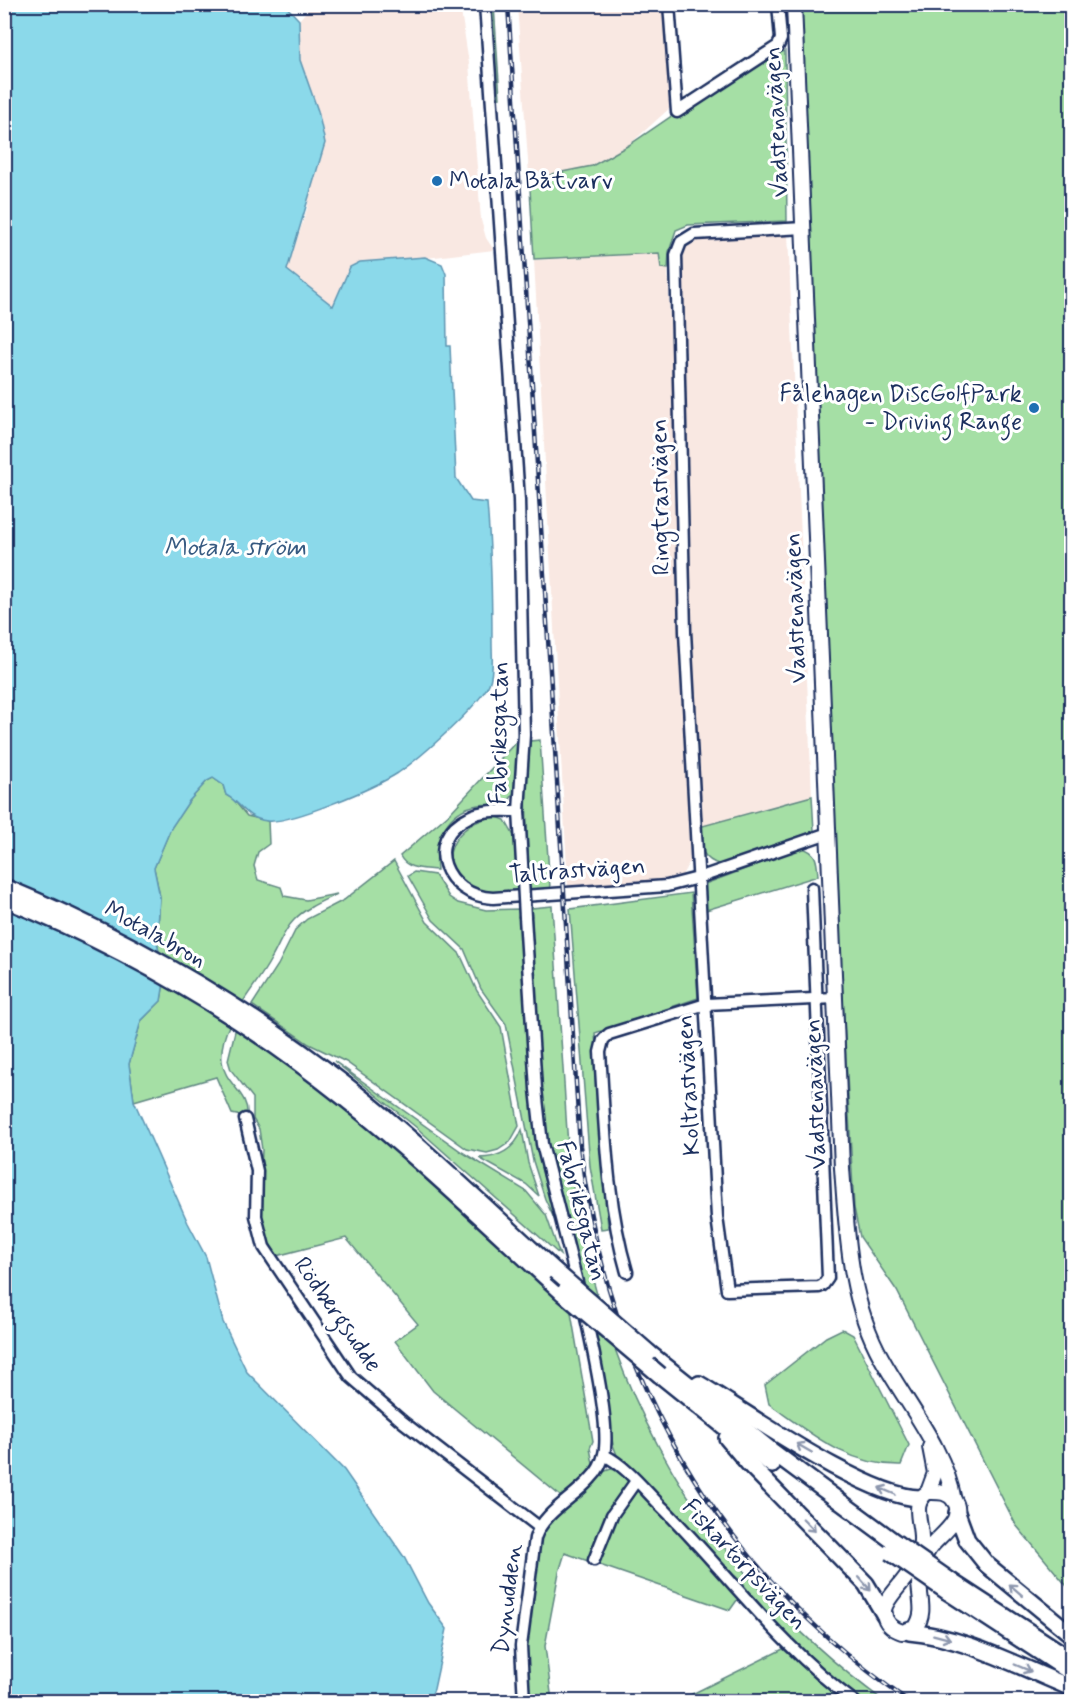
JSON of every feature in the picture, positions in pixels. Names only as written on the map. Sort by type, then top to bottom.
[{"type":"highway","name":"Motalabron","points":[[4,887],[72,916],[145,953],[275,1040]]},
{"type":"highway","name":"Motalabron","points":[[4,899],[88,936],[275,1040]]},
{"type":"highway","points":[[275,1040],[379,1112],[555,1271],[650,1353],[893,1548]]},
{"type":"highway","points":[[275,1040],[372,1121],[564,1293],[714,1420],[1071,1673]]},
{"type":"highway","points":[[650,1353],[802,1447],[855,1476],[897,1495],[925,1495]]},
{"type":"highway","points":[[714,1420],[748,1463],[866,1584],[884,1614]]},
{"type":"highway","points":[[956,1507],[967,1540],[987,1564],[1071,1635]]},
{"type":"highway","points":[[950,1587],[1071,1660]]},
{"type":"highway","points":[[909,1632],[959,1642],[1071,1688]]},
{"type":"main road","name":"Vadstenavägen","points":[[794,4],[847,1247],[860,1304],[882,1359],[948,1475],[956,1507]]},
{"type":"main road","name":"Vadstenavägen","points":[[884,1614],[887,1600],[910,1575],[917,1558],[921,1540],[918,1514],[935,1473],[927,1436]]},
{"type":"main road","points":[[884,1614],[895,1629],[909,1632],[922,1618],[919,1583],[922,1563],[928,1550],[951,1526],[956,1507],[944,1493],[925,1495]]},
{"type":"street","name":"Fabriksgatan","points":[[484,4],[519,500],[524,735],[519,811],[536,1089],[542,1144],[590,1336],[604,1422],[604,1455]]},
{"type":"street","name":"Vadstenavägen","points":[[669,4],[677,112],[778,46],[782,39],[778,4]]},
{"type":"street","name":"Ringtrastvägen","points":[[698,878],[685,632],[676,255],[681,242],[694,234],[804,228]]},
{"type":"street","name":"Taltrastvägen","points":[[519,811],[477,814],[463,820],[449,834],[444,854],[445,865],[451,879],[463,890],[472,895],[493,898],[650,888],[698,878],[828,833]]},
{"type":"street","name":"Koltrastvägen","points":[[698,878],[718,1239],[728,1290]]},
{"type":"street","name":"Vadstenavägen","points":[[728,1290],[823,1285],[829,1271],[812,888]]},
{"type":"street","points":[[627,1272],[612,1206],[601,1045],[609,1034],[706,1004],[835,998]]},
{"type":"street","name":"Rödbergsudde","points":[[245,1119],[257,1171],[256,1215],[264,1247],[351,1377],[403,1422],[539,1527]]},
{"type":"street","name":"Fiskartorpsvägen","points":[[604,1455],[636,1481],[713,1560],[791,1648],[830,1684],[855,1701]]},
{"type":"street","name":"Dynudden","points":[[524,1701],[521,1646],[535,1538],[539,1527],[591,1479],[604,1455]]},
{"type":"street","points":[[594,1560],[612,1515],[636,1481]]},
{"type":"shaded area","points":[[312,5],[460,5],[469,63],[481,220],[486,238],[494,250],[350,267],[333,306],[287,270],[308,206],[312,94],[300,60],[299,20]]},
{"type":"shaded area","points":[[517,5],[664,5],[671,107],[629,145],[592,166],[552,174],[530,189]]},
{"type":"shaded area","points":[[788,233],[812,796],[699,827],[679,273],[682,253],[687,242],[694,238]]},
{"type":"shaded area","points":[[660,253],[661,268],[668,269],[690,861],[681,877],[671,880],[568,886],[534,260]]},
{"type":"green space","points":[[488,5],[494,5],[500,98],[494,99]]},
{"type":"green space","points":[[800,5],[1071,5],[1071,1591],[1016,1525],[897,1291],[860,1237],[854,1208],[834,832]]},
{"type":"green space","points":[[785,51],[787,221],[688,225],[676,230],[669,252],[668,269],[661,268],[659,253],[534,259],[530,189],[552,174],[592,166],[768,57]]},
{"type":"green space","points":[[540,740],[550,888],[529,890],[526,793],[530,741]]},
{"type":"green space","points":[[515,743],[518,743],[514,793],[510,799],[467,808],[450,820],[440,838],[437,870],[416,868],[403,861],[400,856],[450,813]]},
{"type":"green space","points":[[213,778],[223,785],[226,795],[233,799],[247,816],[268,821],[269,844],[258,852],[254,866],[258,880],[281,887],[284,896],[306,900],[337,894],[309,908],[290,924],[264,971],[239,1008],[226,1034],[222,1047],[224,1069],[245,1101],[247,1117],[232,1114],[216,1077],[134,1101],[129,1064],[141,1021],[161,1001],[164,982],[157,941],[160,897],[154,868],[171,828],[189,801],[207,781]]},
{"type":"green space","points":[[812,796],[814,831],[721,865],[705,856],[700,841],[699,827]]},
{"type":"green space","points":[[497,817],[505,820],[514,836],[518,891],[494,892],[477,889],[459,878],[452,868],[450,857],[459,835],[482,820]]},
{"type":"green space","points":[[802,848],[811,852],[815,858],[818,876],[703,911],[702,885]]},
{"type":"green space","points":[[394,861],[427,922],[460,954],[477,991],[501,1027],[519,1126],[510,1142],[498,1150],[487,1153],[467,1149],[346,1062],[309,1044],[252,1005],[278,965],[296,929],[307,919],[344,900]]},
{"type":"green space","points":[[414,872],[435,875],[449,897],[458,903],[486,910],[519,909],[536,1140],[544,1179],[564,1240],[545,1199],[533,1161],[506,1024],[481,989],[464,949],[433,920],[408,876]]},
{"type":"green space","points":[[691,893],[698,998],[595,1033],[608,1228],[601,1229],[590,1166],[570,909]]},
{"type":"green space","points":[[552,906],[571,1174],[587,1255],[609,1331],[637,1403],[672,1471],[715,1535],[764,1594],[820,1650],[884,1701],[861,1701],[812,1662],[761,1608],[741,1581],[722,1565],[617,1455],[613,1445],[594,1336],[573,1240],[546,1145],[537,1047],[531,908]]},
{"type":"green space","points":[[236,1027],[379,1134],[570,1307],[593,1441],[590,1448],[594,1469],[564,1499],[433,1391],[395,1341],[418,1324],[346,1238],[276,1256],[259,1222],[262,1150],[259,1129],[253,1119],[253,1098],[231,1070],[228,1060]]},
{"type":"green space","points":[[334,1061],[462,1152],[526,1191],[546,1215],[560,1255],[417,1128]]},
{"type":"green space","points":[[522,1130],[528,1163],[539,1196],[526,1184],[479,1158],[486,1158],[505,1151],[511,1147]]},
{"type":"green space","points":[[842,1329],[853,1335],[909,1445],[901,1465],[882,1464],[847,1454],[830,1446],[769,1404],[765,1385],[826,1337]]},
{"type":"green space","points":[[611,1469],[622,1472],[740,1596],[730,1610],[565,1553],[559,1572],[545,1646],[552,1701],[525,1702],[523,1690],[534,1538],[600,1473]]},
{"type":"green space","points":[[783,1649],[844,1701],[678,1701]]},
{"type":"water","name":"Motala ström","points":[[5,5],[285,5],[299,20],[300,60],[318,111],[325,143],[287,270],[333,306],[350,267],[360,262],[425,257],[442,264],[446,274],[447,346],[450,346],[456,478],[471,501],[487,503],[492,659],[492,675],[489,684],[461,718],[434,744],[398,773],[372,787],[313,811],[279,820],[259,819],[248,814],[226,795],[223,785],[213,778],[207,781],[189,801],[171,828],[154,868],[160,897],[157,941],[164,982],[161,1001],[141,1021],[129,1064],[134,1101],[188,1223],[206,1257],[223,1322],[247,1372],[344,1470],[404,1557],[428,1603],[447,1629],[434,1689],[429,1701],[5,1702]]},
{"type":"railway","points":[[508,4],[580,1146],[594,1231],[616,1311],[646,1388],[683,1461],[728,1529],[781,1592],[842,1650],[910,1702]]},
{"type":"place","name":"Motala Båtvarv","points":[[437,181]]},
{"type":"place","name":"Fålehagen DiscGolfPark - Driving Range","points":[[1034,408]]}]
